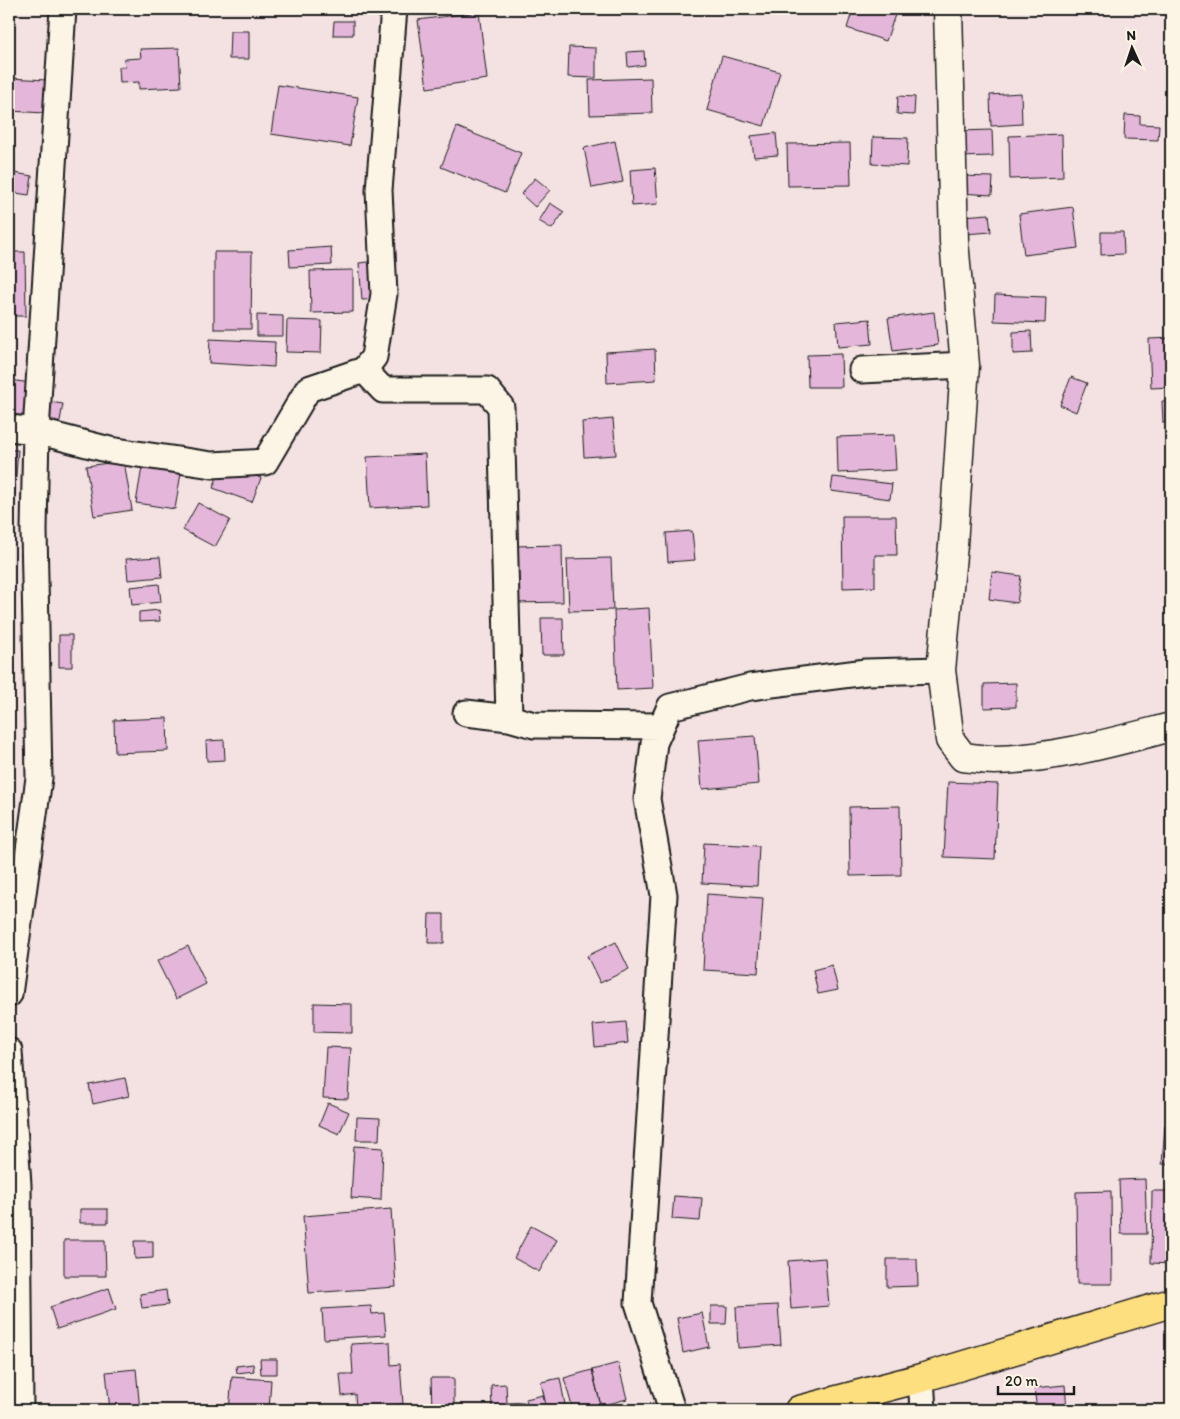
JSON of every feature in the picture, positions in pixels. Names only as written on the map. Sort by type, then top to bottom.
[{"type":"main road","points":[[799,1410],[921,1378],[1171,1303]]},
{"type":"street","points":[[9,994],[39,778],[34,530],[36,431],[63,9]]},
{"type":"street","points":[[9,428],[36,431],[110,450],[212,465],[265,462],[308,389],[364,370],[374,357],[384,294],[379,190],[394,9]]},
{"type":"street","points":[[948,9],[954,242],[965,364],[953,545],[941,670],[950,740],[963,757],[993,760],[1039,757],[1091,747],[1171,727]]},
{"type":"street","points":[[862,370],[965,364]]},
{"type":"street","points":[[364,370],[383,390],[487,390],[502,407],[509,718]]},
{"type":"street","points":[[672,1410],[638,1303],[664,896],[647,799],[654,743],[670,707],[750,687],[866,672],[941,670]]},
{"type":"street","points":[[466,713],[509,718],[534,725],[662,726]]},
{"type":"street","points":[[9,1051],[18,1185],[20,1410]]},
{"type":"street","points":[[921,1378],[923,1410]]},
{"type":"building","points":[[853,9],[897,9],[886,41],[847,28]]},
{"type":"building","points":[[479,12],[487,79],[427,88],[418,20]]},
{"type":"building","points":[[334,21],[353,21],[353,35],[333,35]]},
{"type":"building","points":[[230,31],[249,31],[249,59],[229,59]]},
{"type":"building","points":[[569,47],[596,48],[596,78],[568,77]]},
{"type":"building","points":[[179,48],[181,87],[139,89],[139,82],[120,83],[119,67],[125,67],[124,59],[141,58],[140,49]]},
{"type":"building","points":[[644,51],[645,65],[628,67],[627,52]]},
{"type":"building","points":[[722,56],[780,72],[764,126],[707,110]]},
{"type":"building","points":[[9,78],[47,80],[45,113],[9,111]]},
{"type":"building","points":[[651,78],[652,113],[590,115],[589,80]]},
{"type":"building","points":[[278,85],[358,97],[350,146],[271,134]]},
{"type":"building","points":[[1021,93],[1022,124],[991,126],[990,95]]},
{"type":"building","points":[[898,96],[915,97],[914,115],[897,114]]},
{"type":"building","points":[[1125,115],[1140,116],[1140,124],[1159,125],[1158,140],[1124,139]]},
{"type":"building","points":[[457,127],[521,153],[505,193],[441,167]]},
{"type":"building","points":[[992,130],[993,156],[959,157],[958,131]]},
{"type":"building","points":[[776,133],[778,155],[754,157],[751,136]]},
{"type":"building","points":[[1062,134],[1063,177],[1010,179],[1009,136]]},
{"type":"building","points":[[873,137],[908,138],[907,166],[872,164]]},
{"type":"building","points":[[615,141],[623,182],[592,188],[584,148]]},
{"type":"building","points":[[850,143],[851,185],[788,186],[787,144]]},
{"type":"building","points":[[655,168],[658,204],[632,206],[630,170]]},
{"type":"building","points":[[9,172],[32,176],[29,195],[9,192]]},
{"type":"building","points":[[961,176],[993,177],[992,195],[960,193]]},
{"type":"building","points":[[535,178],[550,190],[535,207],[521,194]]},
{"type":"building","points":[[550,203],[564,212],[552,229],[539,221]]},
{"type":"building","points":[[1073,207],[1078,248],[1024,255],[1019,214]]},
{"type":"building","points":[[989,214],[991,232],[964,234],[962,216]]},
{"type":"building","points":[[1101,232],[1123,232],[1124,254],[1101,255]]},
{"type":"building","points":[[331,247],[332,265],[290,267],[289,250]]},
{"type":"building","points":[[9,252],[25,252],[26,316],[9,316]]},
{"type":"building","points":[[214,252],[252,252],[251,329],[214,329]]},
{"type":"building","points":[[375,261],[378,299],[362,300],[359,263]]},
{"type":"building","points":[[353,270],[353,312],[311,313],[310,271]]},
{"type":"building","points":[[995,295],[1046,297],[1045,323],[994,321]]},
{"type":"building","points":[[934,312],[938,345],[893,351],[888,318]]},
{"type":"building","points":[[257,315],[283,316],[283,336],[257,336]]},
{"type":"building","points":[[870,319],[872,344],[838,347],[836,322]]},
{"type":"building","points":[[287,320],[322,321],[321,353],[286,352]]},
{"type":"building","points":[[1031,331],[1032,353],[1013,354],[1013,332]]},
{"type":"building","points":[[1171,338],[1171,387],[1151,388],[1149,339]]},
{"type":"building","points":[[210,339],[275,342],[274,367],[209,363]]},
{"type":"building","points":[[655,349],[656,380],[607,383],[606,352]]},
{"type":"building","points":[[841,354],[842,387],[808,387],[807,355]]},
{"type":"building","points":[[1071,377],[1087,383],[1076,412],[1060,405]]},
{"type":"building","points":[[9,380],[31,383],[27,416],[9,414]]},
{"type":"building","points":[[1162,401],[1171,401],[1171,422],[1163,423]]},
{"type":"building","points":[[50,402],[63,404],[60,421],[47,419]]},
{"type":"building","points":[[613,419],[616,455],[584,457],[582,422]]},
{"type":"building","points":[[894,435],[896,470],[838,473],[837,437]]},
{"type":"building","points":[[9,450],[18,450],[14,501],[9,500]]},
{"type":"building","points":[[425,454],[427,505],[370,508],[367,457]]},
{"type":"building","points":[[124,461],[132,510],[94,516],[86,466]]},
{"type":"building","points":[[222,464],[261,478],[252,502],[213,488]]},
{"type":"building","points":[[142,467],[181,473],[175,509],[136,503]]},
{"type":"building","points":[[833,477],[892,484],[890,499],[831,491]]},
{"type":"building","points":[[198,503],[230,520],[215,547],[183,530]]},
{"type":"building","points":[[842,516],[896,516],[897,555],[875,555],[875,587],[843,588]]},
{"type":"building","points":[[692,531],[695,560],[668,562],[666,533]]},
{"type":"building","points":[[562,545],[563,602],[515,603],[513,546]]},
{"type":"building","points":[[160,557],[162,577],[128,580],[126,559]]},
{"type":"building","points":[[611,558],[613,610],[569,611],[567,559]]},
{"type":"building","points":[[992,572],[1021,576],[1017,603],[989,599]]},
{"type":"building","points":[[159,584],[161,602],[132,605],[130,587]]},
{"type":"building","points":[[649,608],[653,688],[617,690],[614,610]]},
{"type":"building","points":[[159,610],[160,621],[139,622],[139,612]]},
{"type":"building","points":[[541,618],[563,618],[564,655],[542,655]]},
{"type":"building","points":[[59,635],[72,635],[72,667],[59,667]]},
{"type":"building","points":[[1016,683],[1016,707],[984,708],[984,684]]},
{"type":"building","points":[[167,718],[168,751],[115,753],[114,720]]},
{"type":"building","points":[[755,736],[759,784],[702,789],[698,740]]},
{"type":"building","points":[[224,740],[225,760],[207,761],[206,741]]},
{"type":"building","points":[[948,782],[998,784],[995,859],[944,857]]},
{"type":"building","points":[[900,806],[901,875],[850,876],[849,807]]},
{"type":"building","points":[[704,843],[759,846],[757,886],[702,883]]},
{"type":"building","points":[[707,894],[763,898],[758,973],[703,970]]},
{"type":"building","points":[[429,914],[444,914],[444,943],[428,943]]},
{"type":"building","points":[[616,942],[629,969],[600,983],[587,956]]},
{"type":"building","points":[[188,946],[206,984],[176,999],[157,961]]},
{"type":"building","points":[[832,965],[838,990],[818,994],[813,970]]},
{"type":"building","points":[[314,1003],[352,1004],[352,1033],[314,1032]]},
{"type":"building","points":[[626,1022],[628,1043],[595,1047],[593,1025]]},
{"type":"building","points":[[326,1047],[351,1048],[348,1099],[323,1098]]},
{"type":"building","points":[[125,1078],[129,1096],[93,1104],[89,1085]]},
{"type":"building","points":[[328,1103],[349,1112],[339,1134],[319,1125]]},
{"type":"building","points":[[357,1117],[380,1118],[379,1140],[356,1140]]},
{"type":"building","points":[[1165,1125],[1171,1126],[1171,1164],[1162,1164]]},
{"type":"building","points":[[354,1146],[383,1148],[381,1200],[351,1198]]},
{"type":"building","points":[[1145,1179],[1147,1234],[1121,1234],[1119,1180]]},
{"type":"building","points":[[1111,1191],[1112,1284],[1077,1284],[1076,1192]]},
{"type":"building","points":[[1152,1191],[1171,1191],[1171,1264],[1151,1263]]},
{"type":"building","points":[[674,1196],[702,1198],[700,1221],[672,1219]]},
{"type":"building","points":[[80,1209],[108,1209],[108,1223],[80,1223]]},
{"type":"building","points":[[391,1209],[396,1287],[309,1293],[303,1216]]},
{"type":"building","points":[[531,1226],[557,1240],[539,1272],[514,1258]]},
{"type":"building","points":[[64,1240],[105,1240],[106,1276],[64,1276]]},
{"type":"building","points":[[134,1241],[153,1241],[153,1258],[135,1259]]},
{"type":"building","points":[[825,1258],[829,1306],[791,1309],[788,1261]]},
{"type":"building","points":[[887,1259],[917,1259],[918,1286],[887,1287]]},
{"type":"building","points":[[109,1288],[116,1309],[57,1329],[50,1307]]},
{"type":"building","points":[[166,1290],[168,1305],[142,1308],[140,1294]]},
{"type":"building","points":[[778,1305],[781,1345],[738,1348],[736,1307]]},
{"type":"building","points":[[371,1306],[372,1314],[384,1313],[386,1335],[324,1339],[322,1309]]},
{"type":"building","points":[[711,1306],[727,1306],[726,1324],[711,1324]]},
{"type":"building","points":[[702,1313],[709,1347],[683,1353],[677,1318]]},
{"type":"building","points":[[390,1342],[391,1365],[400,1364],[403,1404],[394,1405],[395,1410],[356,1410],[355,1394],[342,1396],[340,1374],[353,1374],[351,1344]]},
{"type":"building","points":[[260,1359],[277,1359],[277,1374],[261,1374]]},
{"type":"building","points":[[618,1363],[627,1399],[601,1406],[592,1370]]},
{"type":"building","points":[[253,1364],[254,1371],[237,1373],[236,1366]]},
{"type":"building","points":[[136,1369],[140,1410],[110,1410],[106,1372]]},
{"type":"building","points":[[592,1370],[601,1406],[586,1410],[573,1410],[564,1378]]},
{"type":"building","points":[[232,1377],[271,1380],[269,1410],[229,1410]]},
{"type":"building","points":[[431,1378],[454,1378],[454,1410],[432,1410]]},
{"type":"building","points":[[560,1378],[566,1410],[547,1410],[541,1382]]},
{"type":"building","points":[[506,1384],[507,1403],[524,1402],[525,1410],[492,1410],[491,1385]]},
{"type":"building","points":[[1065,1385],[1067,1410],[1037,1410],[1034,1388]]},
{"type":"building","points":[[543,1395],[546,1410],[529,1410],[526,1399]]}]
